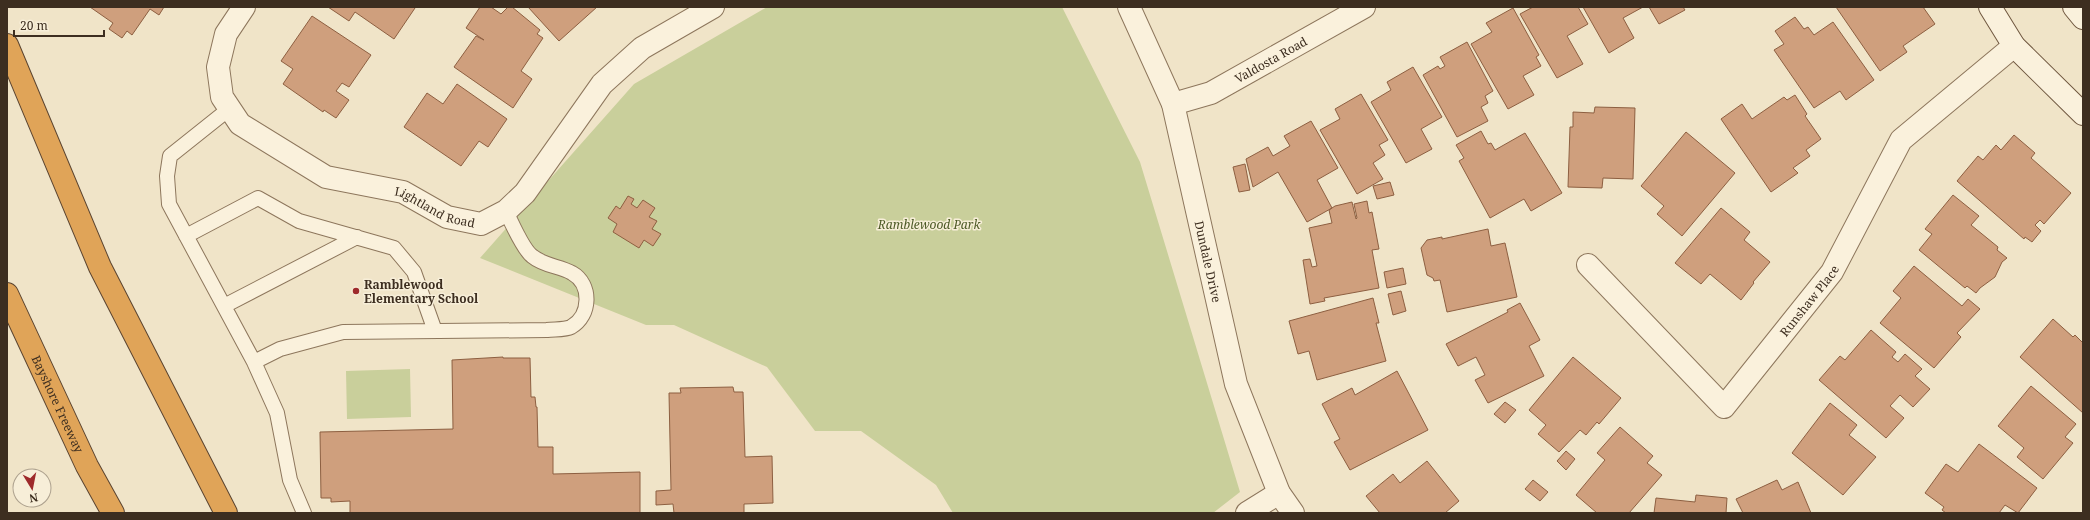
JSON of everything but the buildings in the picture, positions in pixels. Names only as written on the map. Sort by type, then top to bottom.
[{"type":"highway","points":[[7,45],[100,267],[226,513]]},
{"type":"highway","name":"Bayshore Freeway","points":[[7,294],[87,466],[113,513]]},
{"type":"street","name":"Lightland Road","points":[[244,7],[226,34],[218,67],[222,97],[240,124],[326,177],[403,192],[447,217],[481,224],[506,211],[526,193],[602,84],[642,48],[713,7]]},
{"type":"street","name":"Dundale Drive","points":[[1129,7],[1173,104],[1236,384],[1279,493],[1293,513]]},
{"type":"street","name":"Valdosta Road","points":[[1173,104],[1212,93],[1364,7]]},
{"type":"street","points":[[1990,7],[2014,46],[2083,114]]},
{"type":"street","points":[[2074,7],[2083,18]]},
{"type":"street","name":"Runshaw Place","points":[[1588,265],[1724,407],[1832,272],[1901,140],[2014,46]]},
{"type":"street","points":[[1247,513],[1279,493]]},
{"type":"lane","points":[[229,109],[170,156],[167,176],[169,204],[254,362],[277,413],[290,480],[304,513]]},
{"type":"lane","points":[[186,236],[258,198],[299,221],[394,248],[414,272],[435,331]]},
{"type":"lane","points":[[254,362],[280,349],[343,332],[547,330],[570,327],[584,316],[587,302],[584,287],[573,273],[553,267],[532,256],[506,211]]},
{"type":"lane","points":[[224,306],[357,237]]},
{"type":"green space","name":"Ramblewood Park","points":[[767,7],[1062,7],[1140,162],[1240,492],[1213,513],[953,513],[936,485],[861,431],[815,431],[767,367],[674,325],[646,325],[480,258],[634,84]]},
{"type":"green space","points":[[410,369],[411,417],[347,419],[346,371]]},
{"type":"place","name":"Ramblewood Elementary School","points":[[356,291]]}]
